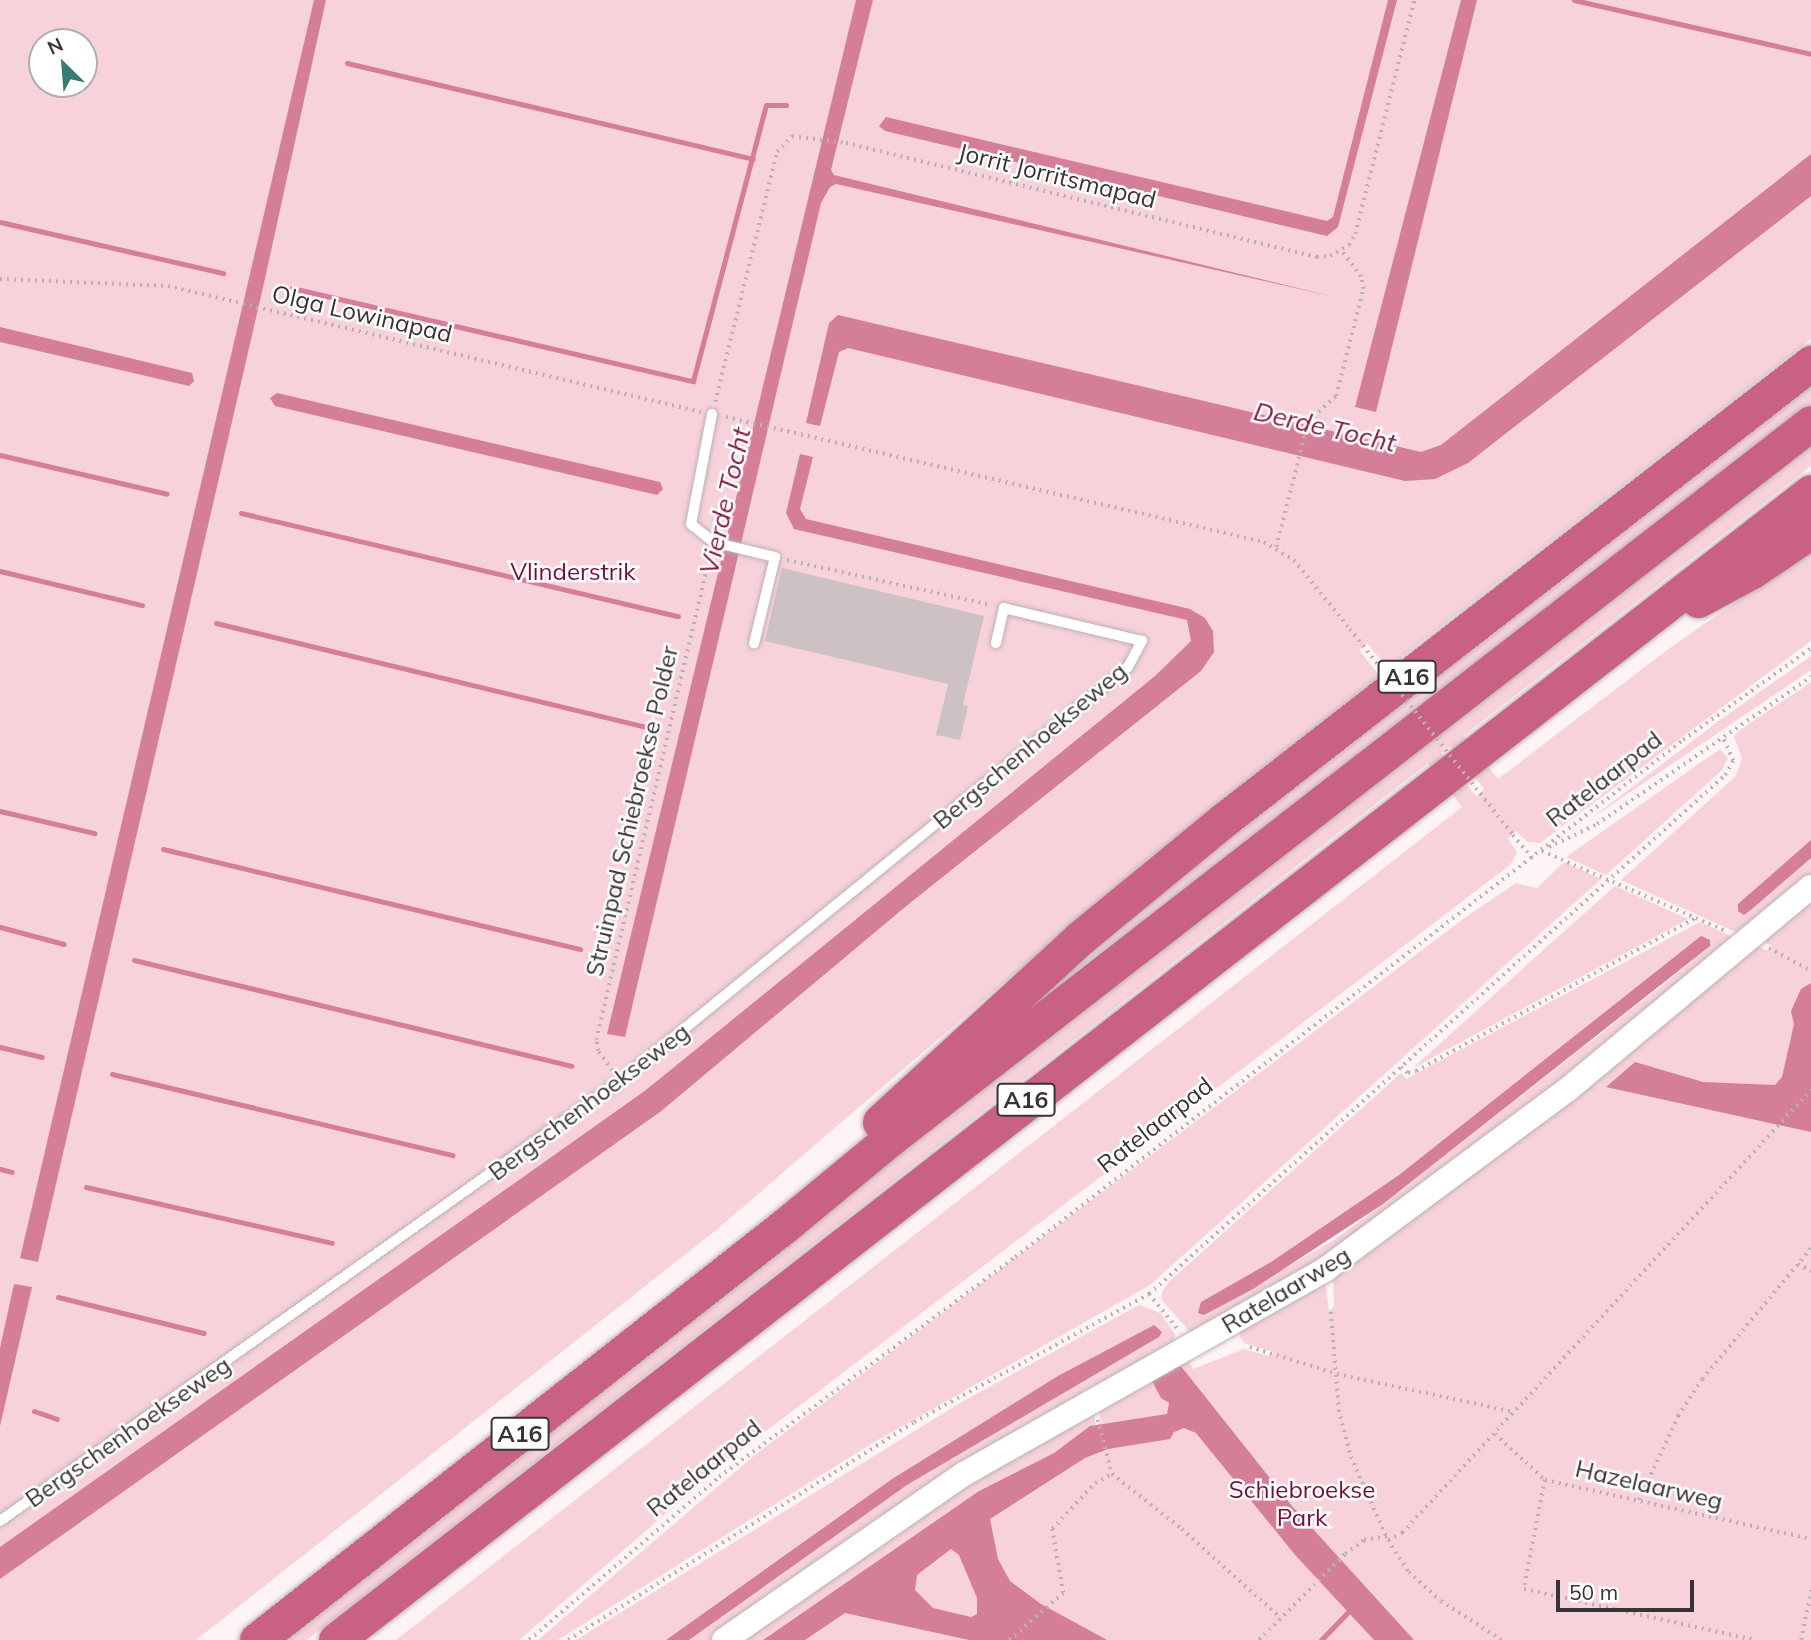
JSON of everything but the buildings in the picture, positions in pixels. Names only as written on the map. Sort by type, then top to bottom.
[{"type":"highway","name":"A16","points":[[783,1227],[888,1113],[1080,938],[1236,811],[1811,363]]},
{"type":"highway","name":"A16","points":[[257,1640],[783,1227],[891,1138],[1811,423]]},
{"type":"highway","name":"A16","points":[[336,1640],[1605,649],[1811,492]]},
{"type":"highway","name":"A16","points":[[1605,649],[1752,571],[1811,531]]},
{"type":"street","name":"Ratelaarweg","points":[[724,1640],[964,1474],[1326,1269],[1452,1180],[1567,1090],[1811,887]]},
{"type":"lane","points":[[712,414],[690,515],[696,532],[714,542],[775,557],[754,644]]},
{"type":"lane","points":[[996,643],[1004,608]]},
{"type":"lane","name":"Bergschenhoekseweg","points":[[0,1521],[620,1081],[1128,667],[1142,641],[1004,608]]},
{"type":"path","points":[[1276,547],[1308,421],[1336,396],[1363,289],[1361,277],[1342,252],[1355,234],[1414,0]]},
{"type":"path","name":"Jorrit Jorritsmapad","points":[[712,414],[776,152],[792,136],[811,136],[846,144],[1317,257],[1342,252]]},
{"type":"path","name":"Olga Lowinapad","points":[[0,279],[168,286],[712,414]]},
{"type":"path","points":[[742,421],[1276,547],[1294,560],[1532,859]]},
{"type":"path","name":"Struinpad Schiebroekse Polder","points":[[620,1081],[598,1051],[596,1040],[714,542]]},
{"type":"path","points":[[775,557],[1004,608]]},
{"type":"path","name":"Ratelaarpad","points":[[529,1640],[729,1469],[1015,1256],[1684,740],[1811,648]]},
{"type":"path","points":[[1542,851],[1597,824],[1811,677]]},
{"type":"path","points":[[568,1640],[914,1422],[1149,1294],[1726,775],[1733,761],[1722,736]]},
{"type":"path","points":[[1542,851],[1725,930]]},
{"type":"path","points":[[1401,1068],[1408,1073],[1416,1071],[1696,918]]},
{"type":"path","points":[[1259,1640],[1345,1554],[1364,1540],[1387,1538],[1402,1533],[1811,1090]]},
{"type":"path","points":[[1639,1500],[1678,1416],[1702,1379],[1811,1248]]},
{"type":"path","points":[[1798,1264],[1811,1271]]},
{"type":"path","points":[[1149,1294],[1191,1346]]},
{"type":"path","points":[[1331,1312],[1339,1410],[1351,1457],[1387,1538],[1409,1572],[1441,1601],[1502,1640]]},
{"type":"path","points":[[1250,1348],[1337,1374],[1515,1412]]},
{"type":"path","points":[[1096,1414],[1112,1474],[1182,1529],[1281,1618]]},
{"type":"path","name":"Hazelaarweg","points":[[1495,1434],[1545,1480],[1811,1539]]},
{"type":"path","points":[[1009,1640],[1063,1593],[1052,1529],[1095,1483],[1112,1474]]},
{"type":"path","points":[[1545,1480],[1524,1589],[1755,1640]]},
{"type":"path","points":[[1801,1640],[1811,1590]]},
{"type":"green space","name":"Vlinderstrik","points":[[0,0],[1811,0],[1811,339],[1401,657],[1421,683],[1811,379],[1811,405],[1434,699],[1454,724],[1811,446],[1811,466],[1463,736],[1498,779],[1667,650],[1811,550],[1811,641],[1540,843],[1528,842],[1516,832],[1508,838],[1517,853],[1510,865],[727,1461],[519,1640],[396,1640],[1462,807],[1428,763],[307,1640],[282,1640],[805,1231],[953,1109],[1418,752],[1225,859],[946,1068],[1386,710],[1367,686],[1149,858],[715,1231],[196,1640],[0,1640]],"holes":[[[1367,643],[1408,693],[1399,700],[1359,650]],[[1450,746],[1484,789],[1476,796],[1441,753]]]},
{"type":"green space","points":[[1811,656],[1811,670],[1589,820],[1720,720]]},
{"type":"green space","points":[[1811,682],[1811,875],[1742,935],[1621,880],[1736,776],[1742,758],[1734,737],[1737,732]]},
{"type":"green space","points":[[1720,749],[1728,758],[1722,770],[1606,875],[1566,857]]},
{"type":"green space","points":[[1564,862],[1601,879],[1150,1285],[871,1444],[558,1640],[538,1640],[755,1455],[1463,919],[1516,883],[1537,888]]},
{"type":"green space","points":[[1615,886],[1688,919],[1413,1068],[1549,945]]},
{"type":"green space","name":"Schiebroekse Park","points":[[1811,897],[1811,1640],[787,1640],[1101,1422],[1097,1406],[1187,1358],[1193,1369],[1244,1349],[1269,1356],[1274,1352],[1244,1343],[1237,1331],[1325,1279],[1329,1311],[1334,1307],[1333,1274],[1752,950],[1758,947],[1769,951],[1773,946],[1763,942]]},
{"type":"green space","points":[[1700,922],[1737,939],[1525,1111],[1311,1268],[1190,1332],[1162,1300],[1162,1291],[1170,1281],[1401,1073],[1406,1079]],"holes":[[[1707,937],[1710,946],[1334,1240],[1204,1315],[1201,1302],[1271,1262],[1399,1175]]]},
{"type":"green space","points":[[1139,1305],[1160,1313],[1175,1334],[1172,1346],[819,1560],[711,1640],[689,1640],[907,1485],[1159,1337],[1154,1325],[1056,1377],[892,1479],[666,1640],[576,1640],[960,1403]]},
{"type":"green space","points":[[1093,1414],[1096,1424],[1054,1453],[979,1491],[763,1640],[738,1640],[915,1514]]},
{"type":"shaded area","points":[[314,0],[326,0],[264,283],[38,1262],[20,1258]]},
{"type":"shaded area","points":[[856,0],[873,0],[831,170],[834,175],[1339,298],[836,184],[830,187],[821,203],[625,1037],[607,1034]]},
{"type":"shaded area","points":[[1388,0],[1397,0],[1338,227],[1327,236],[885,131],[879,126],[886,117],[1327,221],[1333,217]]},
{"type":"shaded area","points":[[1461,0],[1477,0],[1376,412],[1355,407]]},
{"type":"shaded area","points":[[1811,154],[1811,196],[1468,463],[1435,479],[1405,481],[848,348],[839,352],[820,426],[806,423],[829,323],[838,315],[1421,452],[1441,445]]},
{"type":"shaded area","points":[[0,327],[192,373],[194,381],[189,386],[0,342]]},
{"type":"shaded area","points":[[277,393],[660,482],[663,489],[657,495],[275,406],[270,398]]},
{"type":"shaded area","points":[[800,454],[813,457],[800,509],[806,519],[1190,609],[1205,618],[1213,631],[1214,652],[1201,671],[910,903],[660,1112],[0,1579],[0,1547],[646,1090],[1155,676],[1191,641],[1187,620],[794,529],[786,513]]},
{"type":"shaded area","points":[[1811,840],[1811,858],[1744,915],[1738,911],[1738,904]]},
{"type":"shaded area","points":[[1701,936],[1710,940],[1710,946],[1383,1204],[1253,1289],[1204,1315],[1198,1313],[1201,1302],[1271,1262],[1399,1175]]},
{"type":"shaded area","points":[[1811,983],[1811,1132],[1606,1087],[1635,1062],[1703,1082],[1775,1085],[1782,1077],[1794,1024],[1791,1011],[1801,989]]},
{"type":"shaded area","points":[[14,1284],[32,1287],[0,1426],[0,1348]]},
{"type":"shaded area","points":[[1154,1325],[1162,1332],[1159,1337],[907,1485],[689,1640],[666,1640],[892,1479],[1056,1377]]},
{"type":"shaded area","points":[[1180,1365],[1292,1506],[1414,1640],[1374,1640],[1296,1556],[1196,1433],[1184,1428],[1174,1432],[1170,1439],[1108,1449],[1085,1458],[990,1519],[998,1559],[1010,1581],[1041,1604],[1107,1640],[969,1640],[845,1613],[805,1640],[763,1640],[979,1491],[1054,1453],[1090,1426],[1167,1414],[1169,1403],[1161,1398],[1152,1381]],"holes":[[[951,1549],[959,1555],[977,1598],[977,1614],[971,1617],[933,1608],[915,1590],[917,1575]]]},
{"type":"waterway","points":[[1574,0],[1811,54]]},
{"type":"waterway","points":[[347,63],[753,159]]},
{"type":"waterway","points":[[292,288],[693,381],[766,105],[786,105]]},
{"type":"waterway","points":[[0,222],[223,273]]},
{"type":"waterway","points":[[0,455],[167,494]]},
{"type":"waterway","points":[[241,513],[678,616]]},
{"type":"waterway","points":[[0,571],[142,605]]},
{"type":"waterway","points":[[216,623],[646,727]]},
{"type":"waterway","points":[[0,811],[94,833]]},
{"type":"waterway","points":[[163,849],[580,949]]},
{"type":"waterway","points":[[0,927],[64,944]]},
{"type":"waterway","points":[[134,960],[571,1066]]},
{"type":"waterway","points":[[0,1047],[42,1057]]},
{"type":"waterway","points":[[112,1074],[453,1155]]},
{"type":"waterway","points":[[0,1169],[12,1172]]},
{"type":"waterway","points":[[86,1187],[332,1243]]},
{"type":"waterway","points":[[58,1297],[204,1333]]},
{"type":"waterway","points":[[34,1411],[57,1419]]},
{"type":"waterway","points":[[1321,1640],[1350,1610]]},
{"type":"water label","name":"Derde Tocht","points":[[1325,427]]},
{"type":"water label","name":"Vierde Tocht","points":[[725,501]]}]
